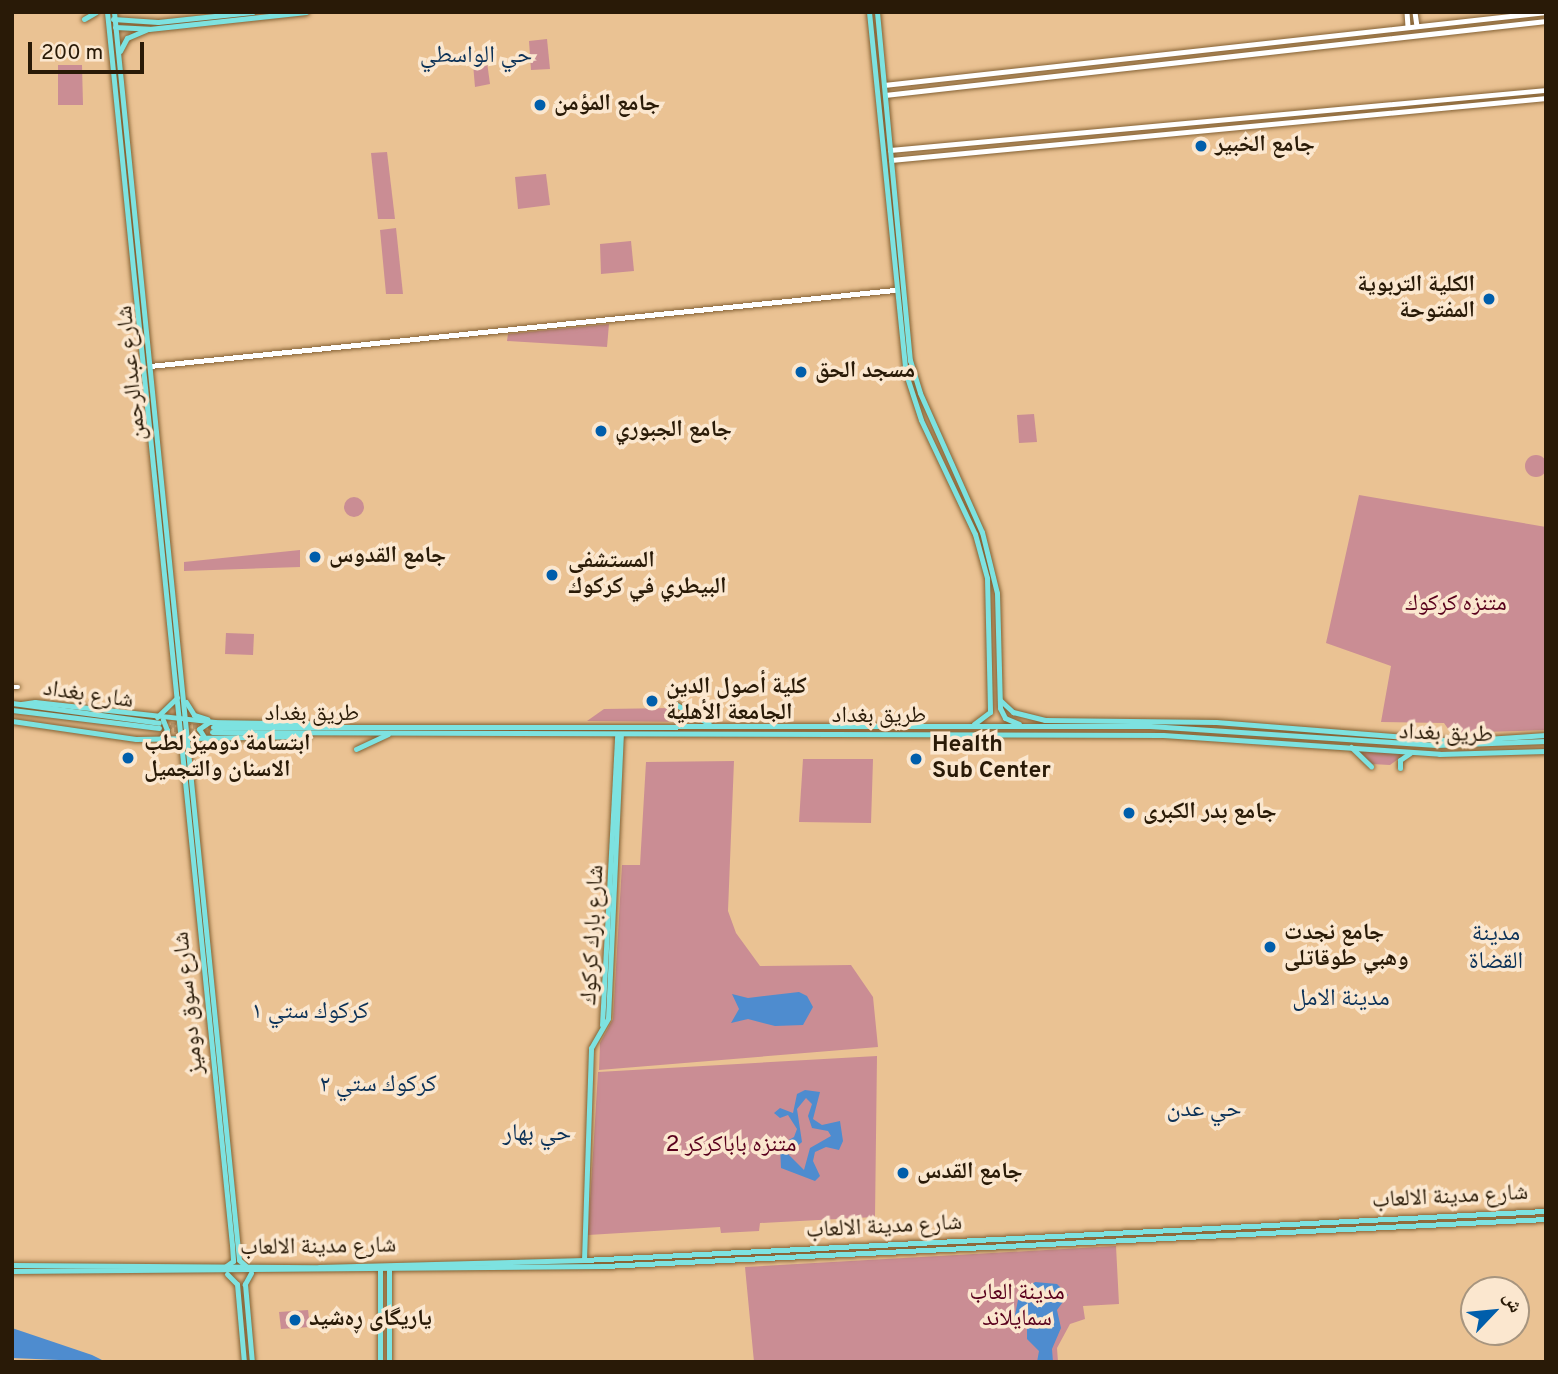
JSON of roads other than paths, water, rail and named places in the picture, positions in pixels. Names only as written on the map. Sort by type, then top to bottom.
[{"type":"main road","points":[[84,19],[96,12]]},
{"type":"main road","points":[[108,27],[149,29],[245,16],[252,12]]},
{"type":"main road","points":[[107,15],[158,22],[306,12]]},
{"type":"main road","points":[[869,12],[894,290],[906,374],[934,448],[975,534],[987,578],[989,715],[970,726]]},
{"type":"main road","points":[[877,12],[910,360],[990,558],[997,593],[998,697],[1002,715],[1025,726]]},
{"type":"main road","name":"شارع عبدالرحمن","points":[[107,15],[149,366],[184,730]]},
{"type":"main road","name":"شارع عبدالرحمن","points":[[114,16],[136,264],[181,698]]},
{"type":"main road","points":[[119,54],[127,38],[149,29]]},
{"type":"main road","points":[[871,33],[879,33]]},
{"type":"main road","points":[[934,448],[942,444]]},
{"type":"main road","points":[[990,697],[998,697],[1013,712],[1045,720],[1134,719],[1150,723]]},
{"type":"main road","points":[[158,722],[181,698],[195,716],[224,722],[367,730]]},
{"type":"main road","name":"شارع بغداد","points":[[12,703],[39,702],[158,722]]},
{"type":"main road","points":[[675,704],[712,726]]},
{"type":"main road","name":"شارع بغداد","points":[[12,710],[158,722]]},
{"type":"main road","points":[[12,721],[126,738],[211,740],[367,730]]},
{"type":"main road","points":[[158,722],[183,721],[213,727],[224,722]]},
{"type":"main road","points":[[158,722],[167,730],[161,738]]},
{"type":"main road","points":[[211,740],[202,737],[199,729],[203,723],[213,727]]},
{"type":"main road","name":"طريق بغداد","points":[[213,727],[367,730],[1150,723],[1216,726],[1238,731],[1293,731],[1389,738],[1546,743]]},
{"type":"main road","points":[[755,726],[755,734]]},
{"type":"main road","points":[[1216,726],[1293,731]]},
{"type":"main road","name":"شارع سوق دوميز","points":[[184,730],[183,751],[205,940]]},
{"type":"main road","name":"طريق بغداد","points":[[367,730],[389,733],[619,735],[1163,736],[1484,755],[1546,751]]},
{"type":"main road","points":[[1236,740],[1238,731]]},
{"type":"main road","points":[[356,749],[389,733]]},
{"type":"main road","name":"شارع بارك كركوك","points":[[584,1259],[591,1048],[608,1018],[619,735]]},
{"type":"main road","points":[[1507,740],[1546,735]]},
{"type":"main road","points":[[161,738],[183,751]]},
{"type":"main road","name":"شارع سوق دوميز","points":[[184,739],[190,760],[236,1255]]},
{"type":"main road","points":[[190,760],[195,744],[211,740]]},
{"type":"main road","points":[[1351,747],[1371,766]]},
{"type":"main road","points":[[1400,768],[1400,760],[1411,752]]},
{"type":"main road","name":"شارع مدينة الالعاب","points":[[224,1270],[249,1267],[555,1268],[678,1258],[1546,1211]]},
{"type":"main road","points":[[1485,1214],[1486,1222]]},
{"type":"main road","name":"شارع مدينة الالعاب","points":[[1215,1231],[1546,1219]]},
{"type":"main road","points":[[236,1255],[241,1264],[249,1267]]},
{"type":"main road","points":[[12,1271],[94,1273],[224,1270],[236,1255]]},
{"type":"main road","name":"شارع مدينة الالعاب","points":[[389,1268],[555,1260],[678,1258]]},
{"type":"main road","points":[[555,1260],[555,1268]]},
{"type":"main road","points":[[12,1265],[224,1270],[237,1284],[244,1362]]},
{"type":"main road","points":[[94,1265],[94,1273]]},
{"type":"main road","points":[[380,1268],[380,1362]]},
{"type":"main road","name":"شارع مدينة الالعاب","points":[[224,1270],[254,1272],[380,1268]]},
{"type":"main road","points":[[389,1268],[389,1362]]},
{"type":"main road","points":[[252,1362],[245,1282],[254,1272]]},
{"type":"street","points":[[1407,12],[1408,27]]},
{"type":"street","points":[[1415,12],[1417,26]]},
{"type":"street","points":[[884,85],[1546,12]]},
{"type":"street","points":[[1531,14],[1532,22]]},
{"type":"street","points":[[885,95],[1546,20]]},
{"type":"street","points":[[1275,42],[1276,51]]},
{"type":"street","points":[[943,78],[944,88]]},
{"type":"street","points":[[890,150],[1546,90]]},
{"type":"street","points":[[891,160],[1546,98]]},
{"type":"street","points":[[1368,106],[1369,114]]},
{"type":"street","points":[[923,149],[923,156]]},
{"type":"street","points":[[149,366],[894,290]]},
{"type":"water","points":[[799,992],[807,996],[813,1007],[803,1025],[775,1026],[748,1019],[731,1023],[739,1009],[732,994],[748,998]]},
{"type":"water","points":[[805,1090],[820,1092],[813,1119],[822,1125],[840,1121],[843,1141],[839,1150],[826,1147],[815,1152],[813,1161],[820,1176],[815,1181],[781,1168],[780,1145],[794,1137],[797,1129],[788,1115],[780,1118],[774,1113],[780,1108],[793,1113],[797,1094]],"holes":[[[806,1098],[812,1104],[808,1116],[812,1128],[828,1131],[831,1136],[810,1148],[804,1170],[788,1154],[802,1142],[797,1109]]]},
{"type":"water","points":[[1035,1282],[1057,1284],[1068,1295],[1057,1310],[1061,1328],[1052,1349],[1053,1362],[1037,1362],[1039,1351],[1027,1339],[1027,1327],[1014,1320],[1019,1295]]},
{"type":"water","points":[[12,1328],[92,1355],[106,1362],[12,1358]]},
{"type":"tunnel","points":[[163,724],[213,727]]},
{"type":"tunnel","points":[[159,728],[212,732]]},
{"type":"place","name":"جامع المؤمن","points":[[540,105]]},
{"type":"place","name":"جامع الخبير","points":[[1201,146]]},
{"type":"place","name":"الكلية التربوية المفتوحة","points":[[1489,299]]},
{"type":"place","name":"مسجد الحق","points":[[801,372]]},
{"type":"place","name":"جامع الجبوري","points":[[601,431]]},
{"type":"place","name":"جامع القدوس","points":[[315,557]]},
{"type":"place","name":"المستشفى البيطري في كركوك","points":[[552,575]]},
{"type":"place","name":"كلية أصول الدين الجامعة الأهلية","points":[[652,701]]},
{"type":"place","name":"ابتسامة دوميز لطب الاسنان والتجميل","points":[[128,758]]},
{"type":"place","name":"Health Sub Center","points":[[916,759]]},
{"type":"place","name":"جامع بدر الكبرى","points":[[1129,813]]},
{"type":"place","name":"جامع نجدت وهبي طوقاتلى","points":[[1270,947]]},
{"type":"place","name":"جامع القدس","points":[[903,1173]]},
{"type":"place","name":"یاریگای ڕەشید","points":[[295,1320]]},
{"type":"district","name":"حي الواسطي","points":[[476,57]]},
{"type":"district","name":"مدينة القضاة","points":[[1496,949]]},
{"type":"district","name":"مدينة الامل","points":[[1341,1000]]},
{"type":"district","name":"كركوك ستي ١","points":[[310,1013]]},
{"type":"district","name":"كركوك ستي ٢","points":[[378,1086]]},
{"type":"district","name":"حي عدن","points":[[1204,1111]]},
{"type":"district","name":"حي بهار","points":[[537,1135]]},
{"type":"park label","name":"متنزه كركوك","points":[[1456,605]]},
{"type":"park label","name":"متنزه باباكركر 2","points":[[731,1146]]},
{"type":"park label","name":"مدينة العاب سمايلاند","points":[[1017,1307]]}]
